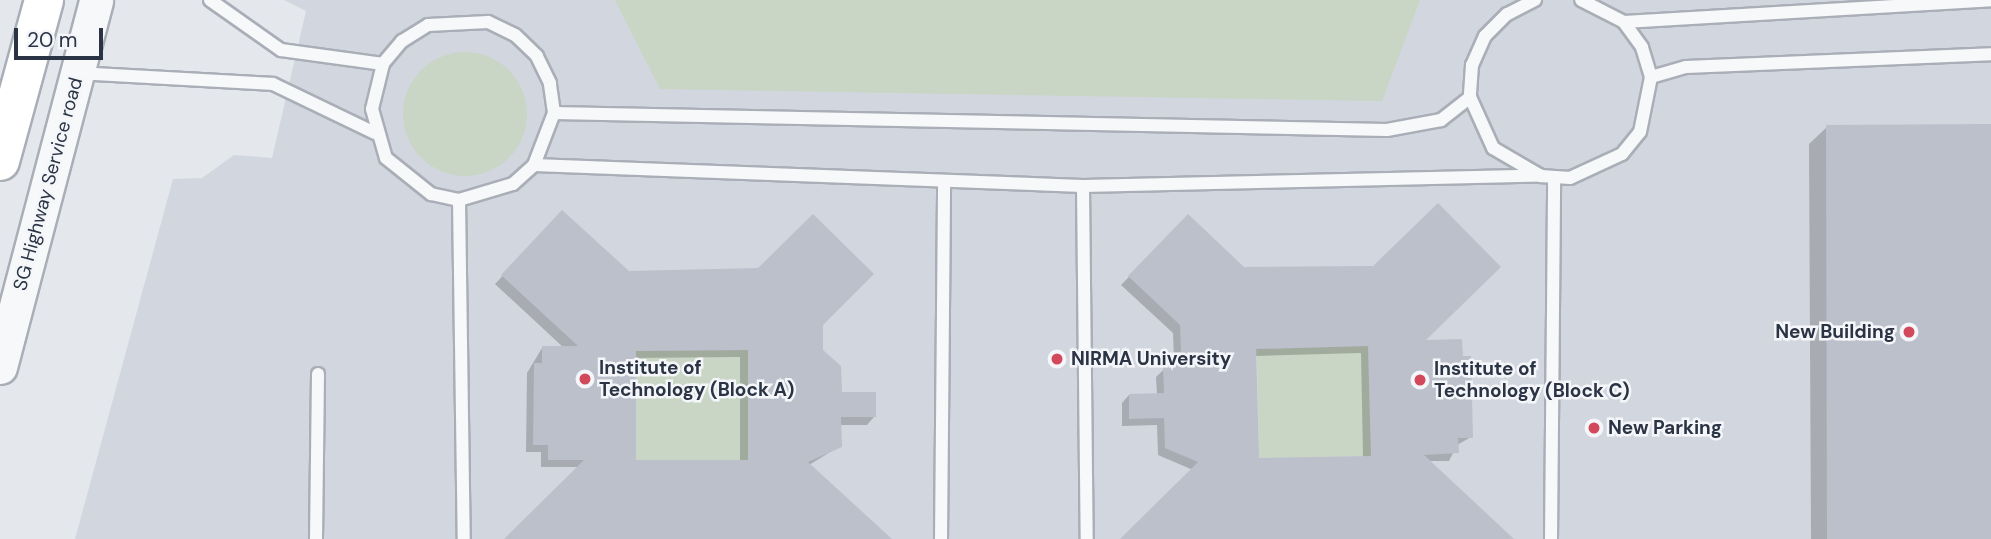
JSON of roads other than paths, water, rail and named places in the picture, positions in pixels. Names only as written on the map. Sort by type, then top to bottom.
[{"type":"highway","points":[[0,161],[44,0]]},
{"type":"street","name":"SG Highway Service road","points":[[0,367],[96,0]]},
{"type":"lane","points":[[210,0],[281,50],[383,64]]},
{"type":"lane","points":[[1535,0],[1507,14],[1485,36],[1472,65],[1470,97],[1493,148],[1548,176]]},
{"type":"lane","points":[[534,165],[944,184],[1083,186],[1548,176],[1598,170],[1622,154],[1640,132],[1651,77],[1642,47],[1623,22],[1581,0]]},
{"type":"lane","points":[[1623,22],[1991,0]]},
{"type":"lane","points":[[488,22],[537,56],[550,83],[554,113],[534,165],[487,196],[459,200],[406,180],[375,133],[373,98],[383,64],[402,41],[428,25],[488,22]]},
{"type":"lane","points":[[1651,77],[1686,67],[1991,54]]},
{"type":"lane","points":[[78,73],[273,84],[375,133]]},
{"type":"lane","points":[[554,113],[1387,130],[1441,120],[1470,97]]},
{"type":"lane","points":[[1548,176],[1551,539]]},
{"type":"lane","points":[[941,539],[944,184]]},
{"type":"lane","points":[[1083,186],[1087,539]]},
{"type":"lane","points":[[459,200],[464,539]]},
{"type":"lane","points":[[316,539],[318,374]]},
{"type":"place","name":"New Building","points":[[1909,332]]},
{"type":"place","name":"NIRMA University","points":[[1057,359]]},
{"type":"place","name":"Institute of Technology (Block A)","points":[[585,379]]},
{"type":"place","name":"Institute of Technology (Block C)","points":[[1420,380]]},
{"type":"place","name":"New Parking","points":[[1594,428]]}]
